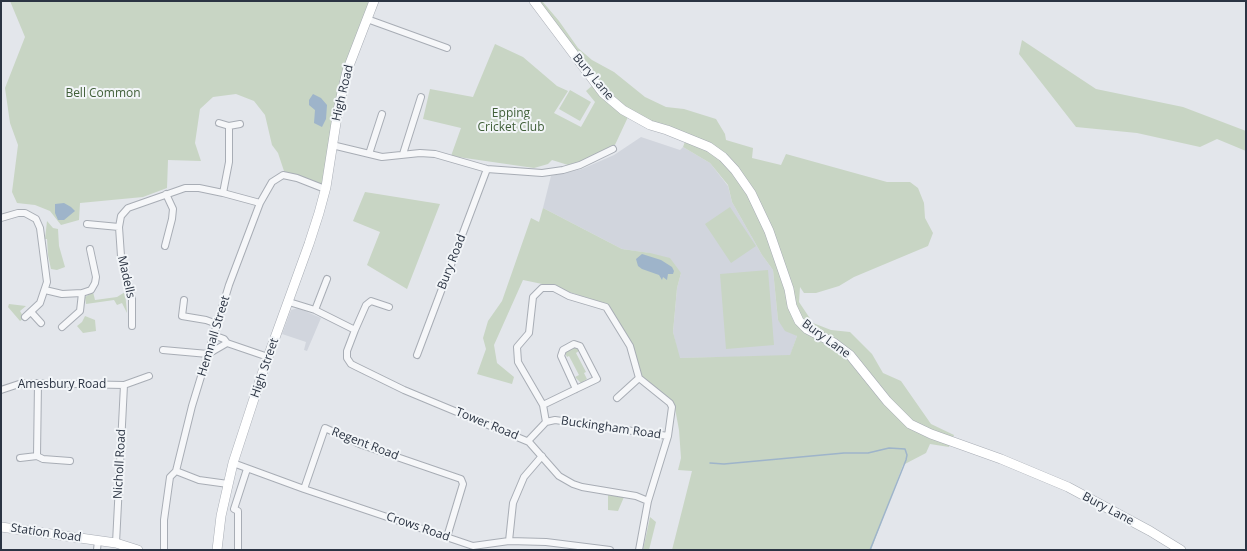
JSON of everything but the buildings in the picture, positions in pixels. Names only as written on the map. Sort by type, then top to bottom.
[{"type":"main road","name":"High Road","points":[[325,189],[338,110],[347,71],[374,1]]},
{"type":"main road","name":"Bury Lane","points":[[534,1],[588,74],[603,93],[613,102],[623,110],[650,125],[709,147],[735,170],[745,183],[769,231],[789,290],[792,306],[799,321],[807,329],[850,355],[887,401],[910,424],[931,434],[1001,459],[1068,488],[1181,550]]},
{"type":"main road","name":"High Street","points":[[217,550],[221,516],[233,463],[268,356],[309,244],[325,189]]},
{"type":"main road","name":"Station Road","points":[[1,527],[116,543],[138,550]]},
{"type":"street","points":[[367,19],[446,48]]},
{"type":"street","points":[[403,154],[421,96]]},
{"type":"street","points":[[369,154],[382,114]]},
{"type":"street","points":[[219,123],[229,126],[240,124]]},
{"type":"street","points":[[223,193],[229,162],[229,126]]},
{"type":"street","points":[[332,145],[382,157],[403,154],[435,154],[487,169],[542,173],[563,170],[593,160],[613,149]]},
{"type":"street","name":"Bury Road","points":[[417,354],[487,169]]},
{"type":"street","name":"Hemnall Street","points":[[164,550],[164,520],[170,477],[176,472],[192,406],[213,335],[229,285],[260,203],[272,182],[283,175],[297,178],[325,189]]},
{"type":"street","name":"Madells","points":[[132,326],[132,299],[121,256],[119,227],[122,216],[128,208],[185,188],[223,193],[260,203]]},
{"type":"street","points":[[165,246],[173,209],[166,194]]},
{"type":"street","points":[[1,218],[18,213],[25,213],[33,217],[38,223],[42,258],[46,271],[45,290],[40,303],[25,317]]},
{"type":"street","points":[[87,224],[119,227]]},
{"type":"street","points":[[45,290],[62,294],[82,293],[91,290],[96,280],[90,249]]},
{"type":"street","points":[[315,310],[327,279]]},
{"type":"street","name":"Buckingham Road","points":[[528,441],[546,422],[555,420],[668,436],[672,408],[670,402],[639,378],[630,346],[606,307],[569,296],[554,288],[542,288],[533,297],[528,333],[517,347],[518,362],[543,405],[546,422]]},
{"type":"street","points":[[62,327],[80,311],[82,293]]},
{"type":"street","points":[[184,300],[182,316],[206,320],[217,324]]},
{"type":"street","name":"Tower Road","points":[[389,308],[371,301],[366,305],[347,351],[347,358],[351,364],[404,390],[528,441],[559,476],[577,486],[636,496],[648,501]]},
{"type":"street","points":[[289,302],[315,310],[355,330]]},
{"type":"street","points":[[31,312],[41,323]]},
{"type":"street","points":[[213,335],[224,339],[227,343],[268,356]]},
{"type":"street","points":[[163,350],[208,354],[227,343]]},
{"type":"street","points":[[543,405],[597,379],[580,346],[574,344],[563,350],[561,356],[576,389]]},
{"type":"street","points":[[124,385],[149,376]]},
{"type":"street","points":[[617,398],[639,378]]},
{"type":"street","points":[[37,456],[38,383]]},
{"type":"street","name":"Amesbury Road","points":[[1,390],[15,384],[38,383],[124,385]]},
{"type":"street","name":"Nicholl Road","points":[[116,543],[124,385]]},
{"type":"street","name":"Regent Road","points":[[304,489],[325,428],[362,445],[461,479],[463,484],[447,537]]},
{"type":"street","points":[[640,550],[648,501],[668,436]]},
{"type":"street","points":[[20,458],[37,456],[43,459],[70,461]]},
{"type":"street","points":[[509,541],[513,503],[524,477],[542,456]]},
{"type":"street","name":"Crows Road","points":[[233,463],[304,489],[473,546],[509,541],[546,542],[610,550]]},
{"type":"street","points":[[238,550],[238,511],[234,509],[247,468]]},
{"type":"street","points":[[176,472],[199,480],[228,484]]},
{"type":"street","points":[[98,540],[98,550]]},
{"type":"shaded area","points":[[641,137],[680,150],[683,147],[710,163],[728,186],[732,202],[762,255],[773,270],[778,320],[797,336],[790,356],[679,358],[673,332],[677,288],[681,273],[649,253],[622,249],[543,208],[551,176],[582,169],[614,155]]},
{"type":"shaded area","points":[[298,308],[321,318],[307,351],[304,350],[306,342],[282,334],[291,310]]},
{"type":"green space","name":"Bell Common","points":[[10,1],[372,1],[348,58],[322,185],[284,171],[278,153],[272,145],[265,115],[254,101],[236,94],[213,97],[200,109],[195,143],[201,161],[168,160],[167,188],[143,197],[80,203],[79,220],[61,225],[50,211],[35,205],[17,203],[12,192],[18,145],[10,123],[5,88],[25,37]]},
{"type":"green space","name":"Epping Cricket Club","points":[[537,1],[542,1],[559,21],[578,48],[592,60],[614,72],[645,97],[666,107],[684,109],[716,119],[725,134],[726,140],[753,148],[752,158],[781,165],[786,154],[887,182],[910,182],[918,188],[924,203],[925,218],[933,233],[928,246],[854,277],[839,286],[816,293],[804,293],[800,287],[799,302],[813,323],[831,330],[850,332],[872,354],[883,373],[901,381],[931,424],[954,435],[949,447],[930,444],[926,453],[903,465],[871,550],[672,550],[692,471],[678,470],[681,458],[679,430],[674,403],[640,377],[631,343],[607,304],[547,285],[523,280],[494,345],[497,363],[514,377],[512,384],[477,374],[486,349],[483,338],[488,321],[502,301],[531,218],[539,222],[543,208],[622,249],[650,253],[670,258],[681,273],[677,288],[673,332],[680,358],[790,355],[797,336],[785,331],[778,320],[773,270],[762,255],[732,202],[728,185],[710,163],[683,147],[687,136],[628,117],[614,147],[579,162],[568,165],[552,160],[548,164],[534,168],[451,156],[461,128],[423,119],[430,89],[473,97],[495,44],[523,57],[557,86],[568,91],[554,113],[581,127],[595,102],[586,91],[594,84]]},
{"type":"green space","points":[[1022,40],[1096,89],[1183,107],[1246,131],[1246,151],[1217,139],[1200,147],[1137,133],[1076,127],[1019,54]]},
{"type":"green space","points":[[570,90],[591,102],[580,121],[559,109]]},
{"type":"green space","points":[[365,192],[440,204],[407,289],[367,265],[380,232],[353,221]]},
{"type":"green space","points":[[730,207],[756,246],[731,263],[705,224]]},
{"type":"green space","points":[[47,221],[53,228],[58,229],[59,246],[65,267],[57,270],[51,269],[48,255],[47,239],[45,239]]},
{"type":"green space","points":[[768,270],[774,345],[726,349],[720,274]]},
{"type":"green space","points":[[93,292],[95,300],[117,297],[125,292],[127,313],[122,303],[117,305],[114,300],[86,304],[85,297]]},
{"type":"green space","points":[[9,304],[26,306],[20,311],[24,318],[20,321],[8,307]]},
{"type":"green space","points":[[85,316],[95,320],[96,331],[83,333],[77,326],[82,322]]},
{"type":"green space","points":[[574,346],[580,350],[576,353],[586,372],[584,373],[587,379],[581,383],[575,377],[579,375],[569,356],[567,357],[564,351]]},
{"type":"green space","points":[[608,495],[624,497],[618,511],[608,510]]},
{"type":"green space","points":[[650,517],[656,522],[649,550],[643,550]]},
{"type":"water","points":[[313,94],[321,98],[327,105],[326,119],[322,127],[314,123],[315,110],[309,105],[309,100]]},
{"type":"water","points":[[64,203],[75,211],[64,220],[58,220],[55,213],[55,204]]},
{"type":"water","points":[[642,254],[661,260],[672,267],[674,271],[673,274],[668,274],[667,280],[663,277],[662,280],[659,275],[642,269],[638,266],[636,259]]},
{"type":"waterway","points":[[710,463],[724,464],[844,453],[868,453],[889,448],[905,449],[907,455],[906,460],[870,550]]}]
